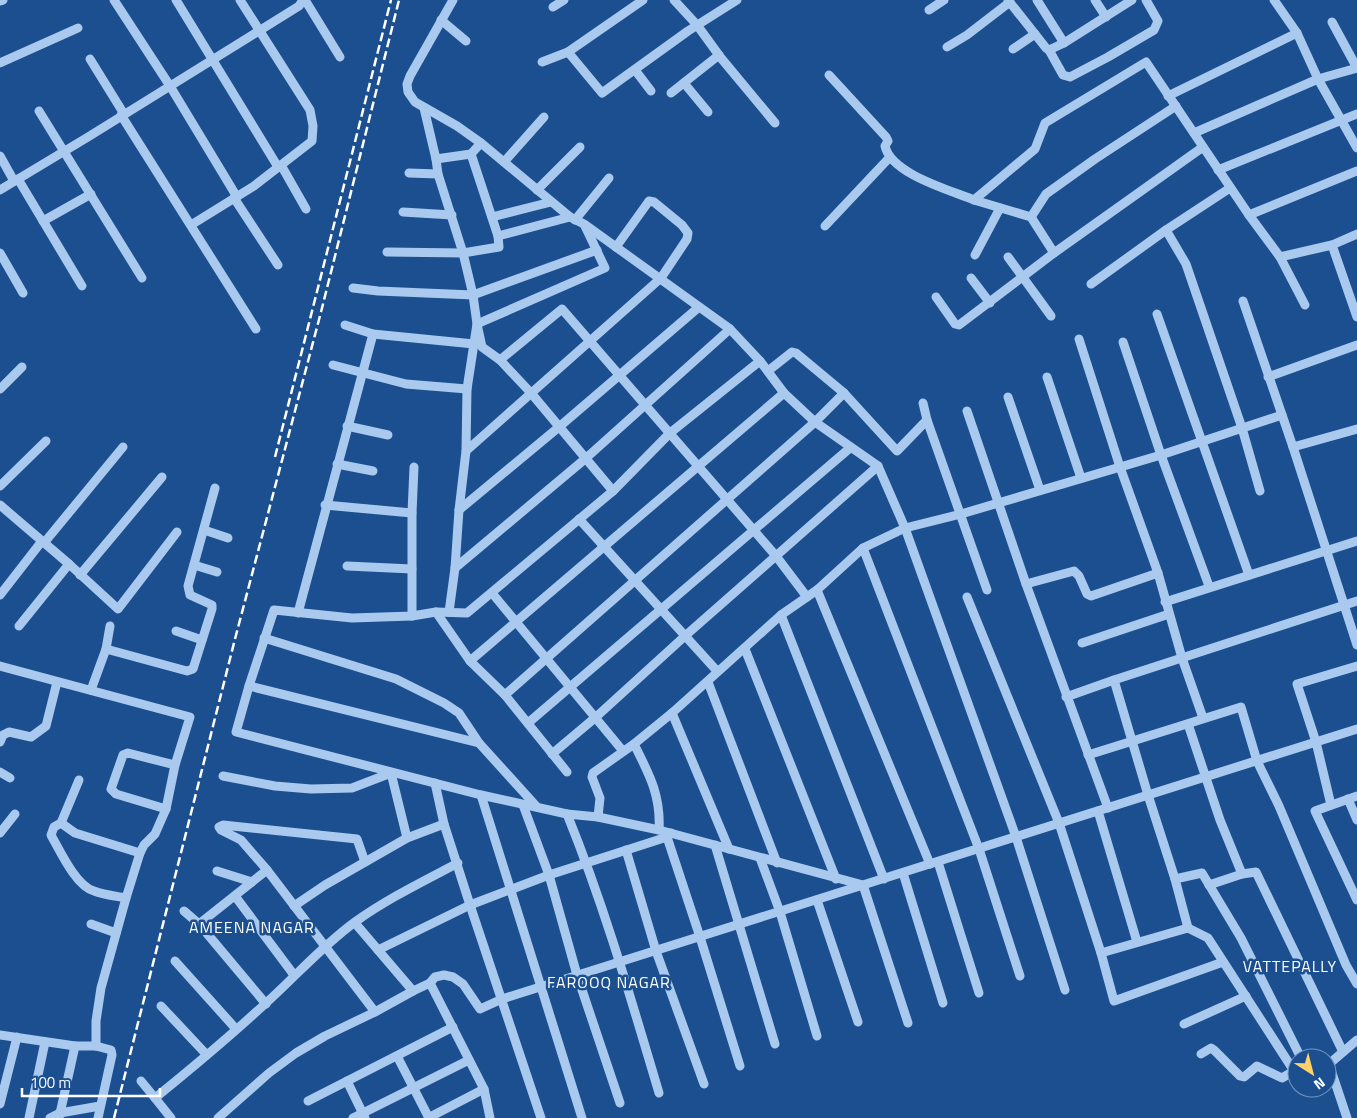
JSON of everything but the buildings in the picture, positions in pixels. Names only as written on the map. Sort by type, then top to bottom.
[{"type":"street","points":[[114,0],[170,86],[278,266]]},
{"type":"street","points":[[176,0],[306,209]]},
{"type":"street","points":[[191,225],[268,176],[312,141],[313,126],[310,110],[240,0]]},
{"type":"street","points":[[0,190],[88,138],[260,31],[299,6],[305,0],[340,57]]},
{"type":"street","points":[[453,0],[407,84],[410,97],[424,108],[457,126],[482,143],[551,202],[661,278],[730,329],[760,361],[784,393],[815,422],[878,466],[905,528],[1016,837],[1065,990]]},
{"type":"street","points":[[553,7],[564,0]]},
{"type":"street","points":[[542,62],[568,52],[643,0]]},
{"type":"street","points":[[674,0],[697,25],[775,123]]},
{"type":"street","points":[[568,52],[602,93],[697,25],[737,0]]},
{"type":"street","points":[[929,10],[944,0]]},
{"type":"street","points":[[1037,0],[1064,42]]},
{"type":"street","points":[[1094,0],[1106,17]]},
{"type":"street","points":[[1049,50],[1132,0]]},
{"type":"street","points":[[947,46],[967,35],[1009,1],[1049,50],[1063,75],[1070,77],[1154,30],[1158,21],[1146,0]]},
{"type":"street","points":[[1274,0],[1297,33],[1318,78],[1357,148]]},
{"type":"street","points":[[441,20],[466,41]]},
{"type":"street","points":[[1194,133],[1318,78],[1357,68],[1332,22]]},
{"type":"street","points":[[0,62],[78,28]]},
{"type":"street","points":[[1168,96],[1297,33]]},
{"type":"street","points":[[1014,50],[1035,34]]},
{"type":"street","points":[[671,93],[719,55]]},
{"type":"street","points":[[90,59],[256,330]]},
{"type":"street","points":[[974,200],[1035,149],[1045,123],[1146,62],[1230,188],[1280,257],[1305,305]]},
{"type":"street","points":[[634,70],[651,91]]},
{"type":"street","points":[[829,76],[886,137],[888,142],[884,146],[890,157],[911,174],[974,200],[1031,217],[1054,254]]},
{"type":"street","points":[[684,83],[708,112]]},
{"type":"street","points":[[1031,217],[1046,194],[1095,158],[1176,106]]},
{"type":"street","points":[[424,108],[438,174],[463,253],[482,347],[500,360],[531,393],[613,490]]},
{"type":"street","points":[[39,111],[142,278]]},
{"type":"street","points":[[1218,170],[1357,114]]},
{"type":"street","points":[[504,162],[544,117]]},
{"type":"street","points":[[436,159],[471,154],[482,143]]},
{"type":"street","points":[[537,190],[580,147]]},
{"type":"street","points":[[936,297],[955,324],[959,325],[1203,147]]},
{"type":"street","points":[[387,252],[463,253],[499,247],[498,236],[471,154]]},
{"type":"street","points":[[0,156],[43,221],[82,286]]},
{"type":"street","points":[[824,226],[890,157]]},
{"type":"street","points":[[408,172],[438,174]]},
{"type":"street","points":[[1249,215],[1357,172]]},
{"type":"street","points":[[498,236],[573,218],[609,178]]},
{"type":"street","points":[[1091,284],[1166,230],[1230,188]]},
{"type":"street","points":[[43,221],[91,194]]},
{"type":"street","points":[[466,451],[661,278],[687,239],[688,232],[654,202],[650,201],[616,247]]},
{"type":"street","points":[[492,217],[551,202]]},
{"type":"street","points":[[975,254],[1000,208]]},
{"type":"street","points":[[403,212],[452,215]]},
{"type":"street","points":[[477,324],[605,268],[584,224]]},
{"type":"street","points":[[1166,230],[1186,264],[1242,428],[1260,491]]},
{"type":"street","points":[[1280,257],[1332,245],[1357,234]]},
{"type":"street","points":[[1332,245],[1357,317]]},
{"type":"street","points":[[353,288],[378,291],[473,295],[597,250]]},
{"type":"street","points":[[0,254],[23,293]]},
{"type":"street","points":[[1008,257],[1051,316]]},
{"type":"street","points":[[971,278],[990,303]]},
{"type":"street","points":[[1242,301],[1293,447],[1357,645]]},
{"type":"street","points":[[459,510],[699,307]]},
{"type":"street","points":[[500,360],[562,309],[754,530],[807,597]]},
{"type":"street","points":[[1157,314],[1249,574]]},
{"type":"street","points":[[449,612],[466,451],[467,389],[477,324]]},
{"type":"street","points":[[344,325],[372,334],[474,344]]},
{"type":"street","points":[[454,568],[585,458],[730,329]]},
{"type":"street","points":[[298,612],[372,334]]},
{"type":"street","points":[[1079,338],[1120,467],[1158,573],[1165,602],[1202,718]]},
{"type":"street","points":[[1123,342],[1161,455],[1209,586]]},
{"type":"street","points":[[1268,377],[1357,345]]},
{"type":"street","points":[[768,371],[792,352],[796,353],[844,393],[897,451],[927,420]]},
{"type":"street","points":[[760,361],[670,433],[613,490],[467,613],[436,612],[412,616],[352,618],[274,610],[236,732],[537,808],[567,814],[598,817],[659,830],[669,835],[715,845],[863,885]]},
{"type":"street","points":[[333,365],[406,384],[467,389]]},
{"type":"street","points":[[0,389],[22,367]]},
{"type":"street","points":[[1048,377],[1081,478]]},
{"type":"street","points":[[470,661],[784,393]]},
{"type":"street","points":[[505,695],[728,500],[815,422],[844,393]]},
{"type":"street","points":[[1008,397],[1040,490]]},
{"type":"street","points":[[923,403],[927,420],[987,590]]},
{"type":"street","points":[[966,411],[1066,697],[1108,808]]},
{"type":"street","points":[[598,817],[600,798],[592,777],[593,773],[634,744],[672,713],[781,615],[816,590],[862,548],[905,528],[961,514],[1161,455],[1282,415]]},
{"type":"street","points":[[347,426],[388,435]]},
{"type":"street","points":[[1293,447],[1357,429]]},
{"type":"street","points":[[0,486],[46,441]]},
{"type":"street","points":[[0,595],[122,447]]},
{"type":"street","points":[[528,723],[850,448]]},
{"type":"street","points":[[337,464],[373,472]]},
{"type":"street","points":[[552,754],[878,466]]},
{"type":"street","points":[[412,616],[414,467]]},
{"type":"street","points":[[80,575],[162,477]]},
{"type":"street","points":[[106,649],[191,671],[212,605],[190,595],[188,586],[215,488]]},
{"type":"street","points":[[0,505],[118,609],[177,532]]},
{"type":"street","points":[[326,505],[412,513]]},
{"type":"street","points":[[579,519],[717,672]]},
{"type":"street","points":[[204,530],[228,538]]},
{"type":"street","points":[[1165,602],[1209,586],[1357,541]]},
{"type":"street","points":[[862,548],[979,849],[1020,976]]},
{"type":"street","points":[[19,626],[69,564]]},
{"type":"street","points":[[194,565],[217,572]]},
{"type":"street","points":[[347,566],[412,569]]},
{"type":"street","points":[[1026,584],[1074,572],[1080,576],[1086,594],[1091,596],[1158,573]]},
{"type":"street","points":[[816,590],[934,863],[979,993]]},
{"type":"street","points":[[492,593],[623,751]]},
{"type":"street","points":[[968,597],[1059,823],[1101,953],[1114,1001],[1223,962]]},
{"type":"street","points":[[1066,697],[1357,601]]},
{"type":"street","points":[[436,612],[470,661],[505,695],[567,772]]},
{"type":"street","points":[[1082,643],[1169,614]]},
{"type":"street","points":[[781,615],[884,879]]},
{"type":"street","points":[[91,690],[106,649],[110,626]]},
{"type":"street","points":[[176,631],[202,640]]},
{"type":"street","points":[[264,638],[396,679],[444,703],[459,713],[479,743],[537,808]]},
{"type":"street","points":[[745,649],[836,878]]},
{"type":"street","points":[[0,666],[190,717],[175,765],[166,809],[155,834],[144,845],[140,853],[126,898],[101,988],[96,1021],[96,1046]]},
{"type":"street","points":[[1331,805],[1316,742],[1297,684],[1357,666]]},
{"type":"street","points":[[1114,680],[1148,796],[1175,878],[1188,928]]},
{"type":"street","points":[[0,742],[3,735],[8,732],[31,737],[43,730],[46,726],[57,682]]},
{"type":"street","points":[[708,682],[777,863]]},
{"type":"street","points":[[249,686],[479,743]]},
{"type":"street","points":[[1088,755],[1241,706],[1257,761],[1279,806],[1346,965],[1357,984]]},
{"type":"street","points":[[672,713],[729,849]]},
{"type":"street","points":[[1188,724],[1228,842],[1242,874]]},
{"type":"street","points":[[218,1118],[269,1073],[296,1053],[324,1036],[375,1012],[412,990],[430,983],[435,977],[444,975],[452,977],[463,984],[480,1009],[502,999],[1357,729]]},
{"type":"street","points":[[634,744],[652,779],[658,798],[659,830]]},
{"type":"street","points":[[166,809],[116,794],[111,789],[123,755],[128,753],[175,765]]},
{"type":"street","points":[[0,772],[10,778]]},
{"type":"street","points":[[222,776],[275,786],[311,789],[352,788],[391,772]]},
{"type":"street","points":[[391,772],[407,838]]},
{"type":"street","points":[[78,780],[61,823],[54,827],[51,835],[64,860],[87,888],[126,898]]},
{"type":"street","points":[[435,782],[444,824],[541,1118]]},
{"type":"street","points":[[481,795],[582,1118]]},
{"type":"street","points":[[1357,796],[1315,811],[1357,900]]},
{"type":"street","points":[[1348,800],[1357,820]]},
{"type":"street","points":[[523,804],[549,874],[578,975],[620,1103]]},
{"type":"street","points":[[1098,811],[1138,942]]},
{"type":"street","points":[[0,833],[15,814]]},
{"type":"street","points":[[567,814],[587,863],[620,962],[660,1093]]},
{"type":"street","points":[[61,823],[74,833],[140,853]]},
{"type":"street","points":[[294,906],[325,885],[407,838],[444,824]]},
{"type":"street","points":[[365,862],[357,840],[220,826],[221,830],[241,840],[267,870],[375,1012]]},
{"type":"street","points":[[378,950],[470,905],[510,891],[549,874],[669,835]]},
{"type":"street","points":[[669,835],[740,1066]]},
{"type":"street","points":[[715,845],[775,1044]]},
{"type":"street","points":[[626,850],[656,951],[704,1084]]},
{"type":"street","points":[[760,858],[780,912],[817,1036]]},
{"type":"street","points":[[155,1098],[266,1004],[294,975],[354,923],[400,893],[458,864]]},
{"type":"street","points":[[199,924],[267,870]]},
{"type":"street","points":[[216,871],[252,882]]},
{"type":"street","points":[[1209,885],[1242,874],[1256,872],[1343,1052]]},
{"type":"street","points":[[903,873],[942,1003]]},
{"type":"street","points":[[1175,878],[1202,873],[1241,938],[1296,1048]]},
{"type":"street","points":[[863,885],[908,1023]]},
{"type":"street","points":[[235,896],[294,975]]},
{"type":"street","points":[[817,900],[858,1022]]},
{"type":"street","points":[[184,910],[199,924],[266,1004]]},
{"type":"street","points":[[354,923],[412,990]]},
{"type":"street","points":[[91,924],[116,933]]},
{"type":"street","points":[[1101,953],[1188,928],[1208,938],[1287,1058]]},
{"type":"street","points":[[175,961],[236,1029]]},
{"type":"street","points":[[430,983],[484,1089],[490,1118]]},
{"type":"street","points":[[1184,1024],[1246,996]]},
{"type":"street","points":[[161,1006],[206,1054]]},
{"type":"street","points":[[308,1101],[452,1028]]},
{"type":"street","points":[[0,1035],[75,1046],[108,1048],[112,1053],[98,1118]]},
{"type":"street","points":[[0,1104],[4,1070],[17,1037]]},
{"type":"street","points":[[1337,1057],[1357,1040]]},
{"type":"street","points":[[29,1118],[45,1042]]},
{"type":"street","points":[[59,1115],[75,1046]]},
{"type":"street","points":[[1201,1054],[1211,1048],[1240,1076],[1244,1077],[1257,1066],[1282,1078],[1287,1076]]},
{"type":"street","points":[[397,1056],[428,1118],[484,1089]]},
{"type":"street","points":[[353,1118],[364,1116],[468,1060]]},
{"type":"street","points":[[140,1081],[171,1118]]},
{"type":"street","points":[[347,1081],[364,1116]]},
{"type":"street","points":[[1337,1090],[1347,1118]]},
{"type":"street","points":[[50,1118],[100,1106]]},
{"type":"railway","points":[[275,457],[391,0]]},
{"type":"railway","points":[[114,1118],[399,0]]},
{"type":"district","name":"AMEENA NAGAR","points":[[252,927]]},
{"type":"district","name":"VATTEPALLY","points":[[1290,966]]},
{"type":"district","name":"FAROOQ NAGAR","points":[[609,982]]}]
